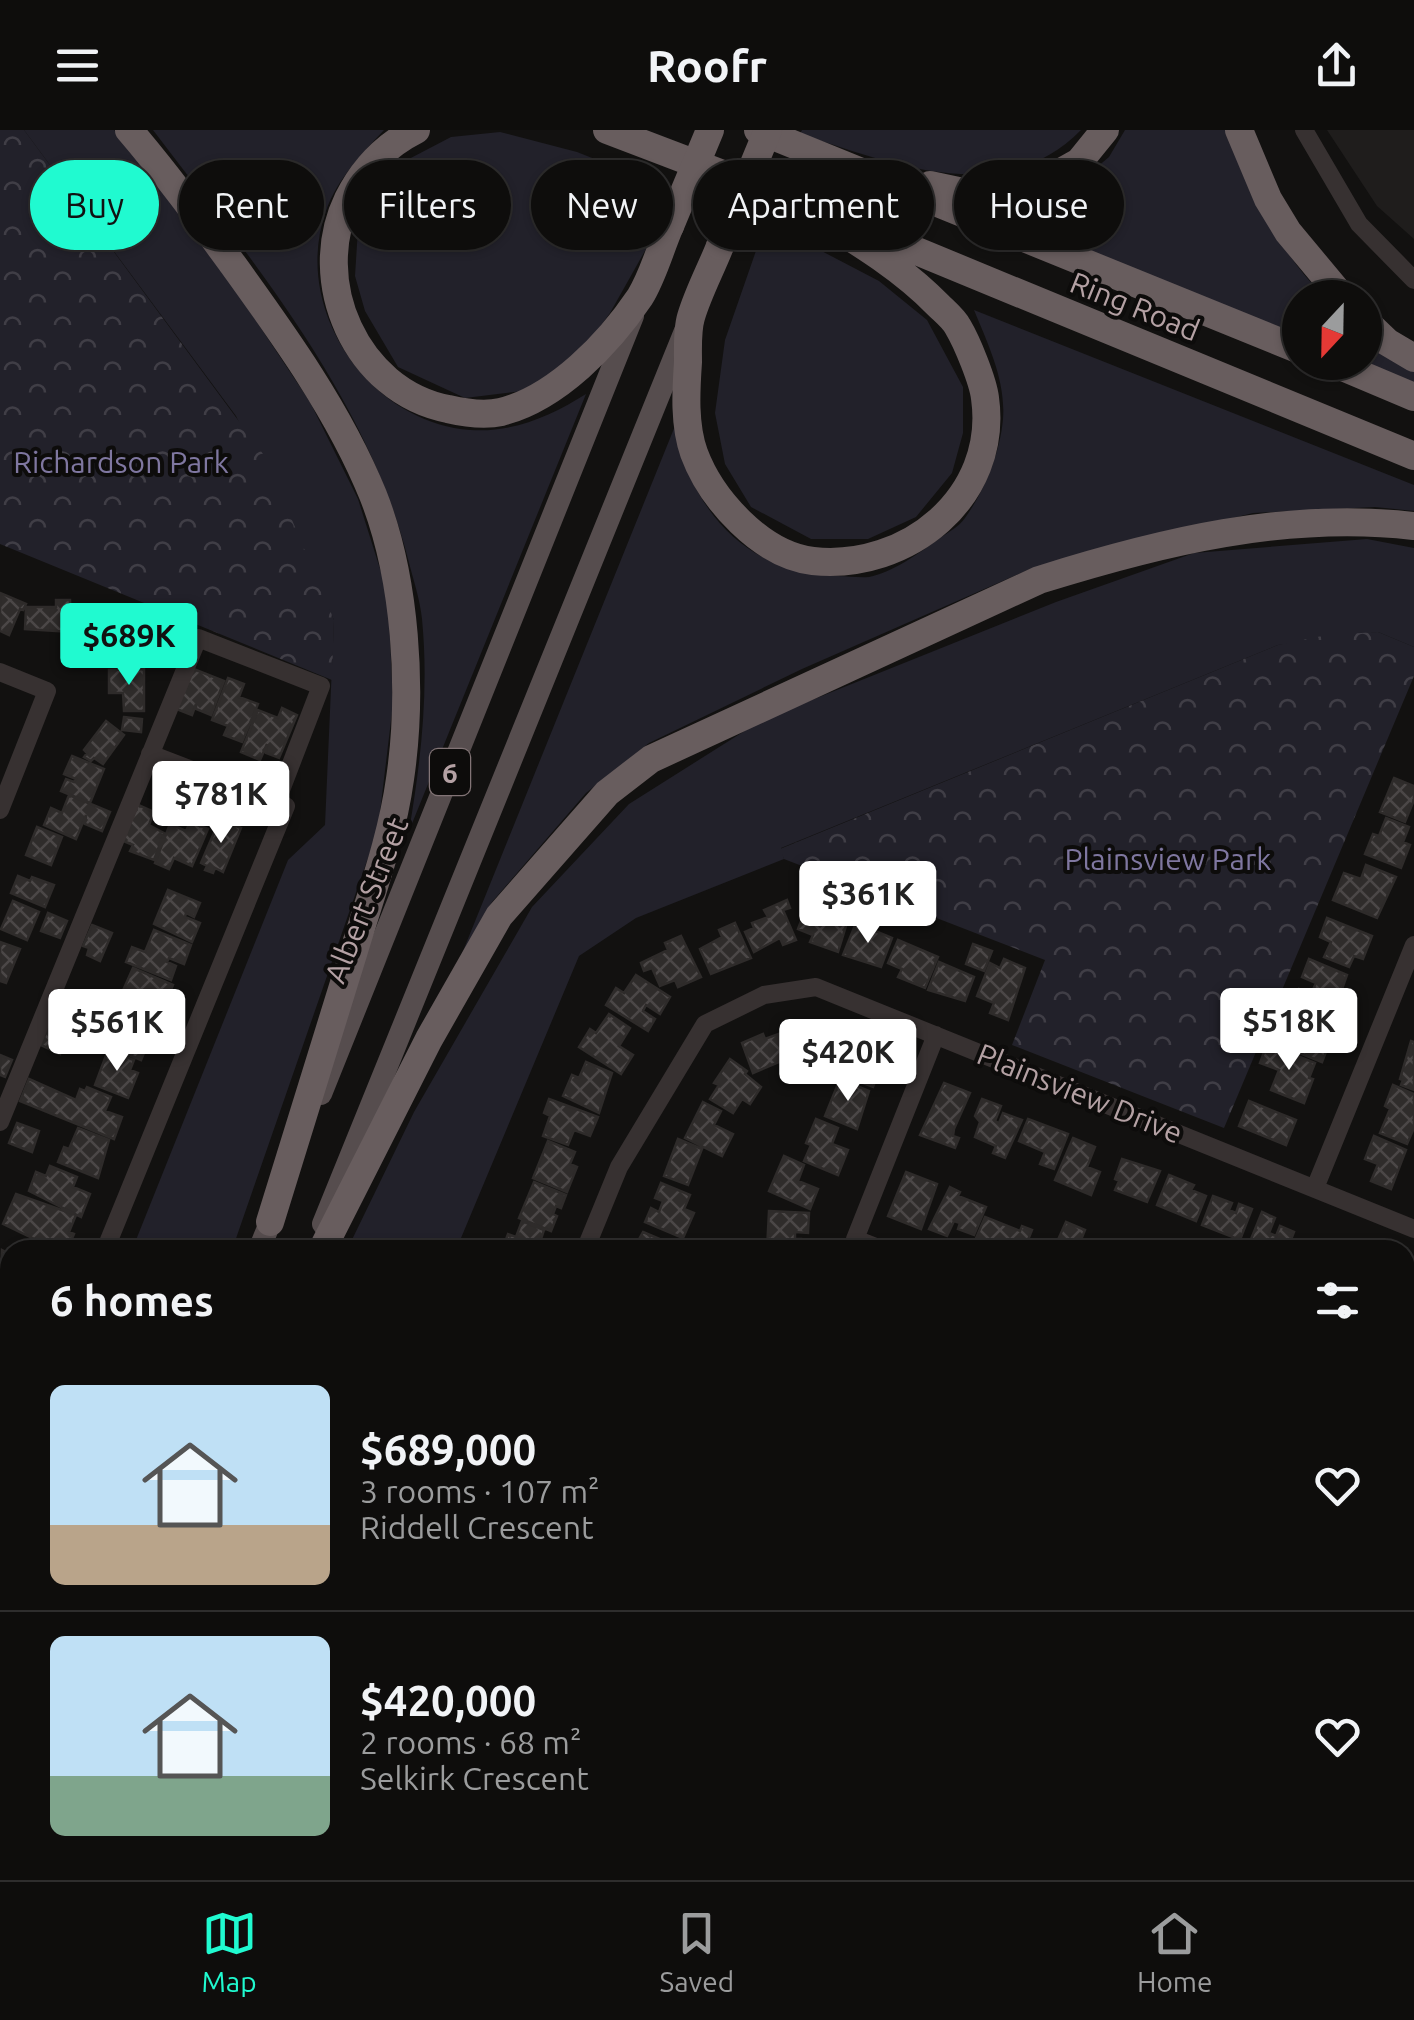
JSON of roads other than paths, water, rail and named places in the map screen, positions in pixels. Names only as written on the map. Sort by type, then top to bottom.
[{"type":"highway","points":[[129,130],[273,320],[332,413],[374,496],[401,610],[408,670],[400,780],[378,874],[270,1222]]},
{"type":"highway","points":[[416,130],[398,138],[358,180],[342,211],[334,244],[332,268],[338,304],[350,334],[390,382],[412,398],[436,407],[497,414],[517,407],[573,371],[641,294]]},
{"type":"highway","name":"Ring Road","points":[[590,130],[613,132],[693,162]]},
{"type":"highway","name":"6","points":[[641,294],[710,130]]},
{"type":"highway","name":"Ring Road","points":[[758,130],[833,160]]},
{"type":"highway","name":"6","points":[[690,320],[768,130]]},
{"type":"highway","points":[[934,185],[976,195],[1032,189],[1079,162],[1104,130]]},
{"type":"highway","points":[[1239,130],[1278,215],[1329,280]]},
{"type":"highway","name":"Ring Road","points":[[934,201],[1282,343]]},
{"type":"highway","points":[[690,320],[686,400],[693,451],[715,494],[744,528],[809,561],[844,562],[875,557],[909,544],[939,524],[960,499],[978,467],[985,396],[958,325],[911,277],[869,250]]},
{"type":"highway","name":"Ring Road","points":[[914,250],[1414,456]]},
{"type":"highway","points":[[1382,337],[1414,358]]},
{"type":"highway","points":[[1374,380],[1414,397]]},
{"type":"highway","points":[[327,1240],[429,1039],[499,916],[607,794],[651,760],[1040,580],[1090,564],[1263,527],[1329,520],[1414,526]]},
{"type":"main road","name":"Albert Street","points":[[263,1240],[641,294]]},
{"type":"main road","name":"6","points":[[316,1240],[690,320]]},
{"type":"street","points":[[1304,130],[1359,224],[1414,280]]},
{"type":"street","points":[[0,1122],[198,638],[322,686],[281,804],[108,1240]]},
{"type":"street","points":[[0,672],[47,691],[0,810]]},
{"type":"street","points":[[150,754],[281,804]]},
{"type":"street","points":[[1315,1188],[1414,945]]},
{"type":"street","name":"Plainsview Drive","points":[[589,1240],[618,1166],[705,1024],[764,995],[816,987],[1414,1229]]},
{"type":"street","points":[[860,1240],[855,1238],[936,1035]]},
{"type":"park label","name":"Richardson Park","points":[[121,462]]},
{"type":"park label","name":"Plainsview Park","points":[[1168,859]]}]
